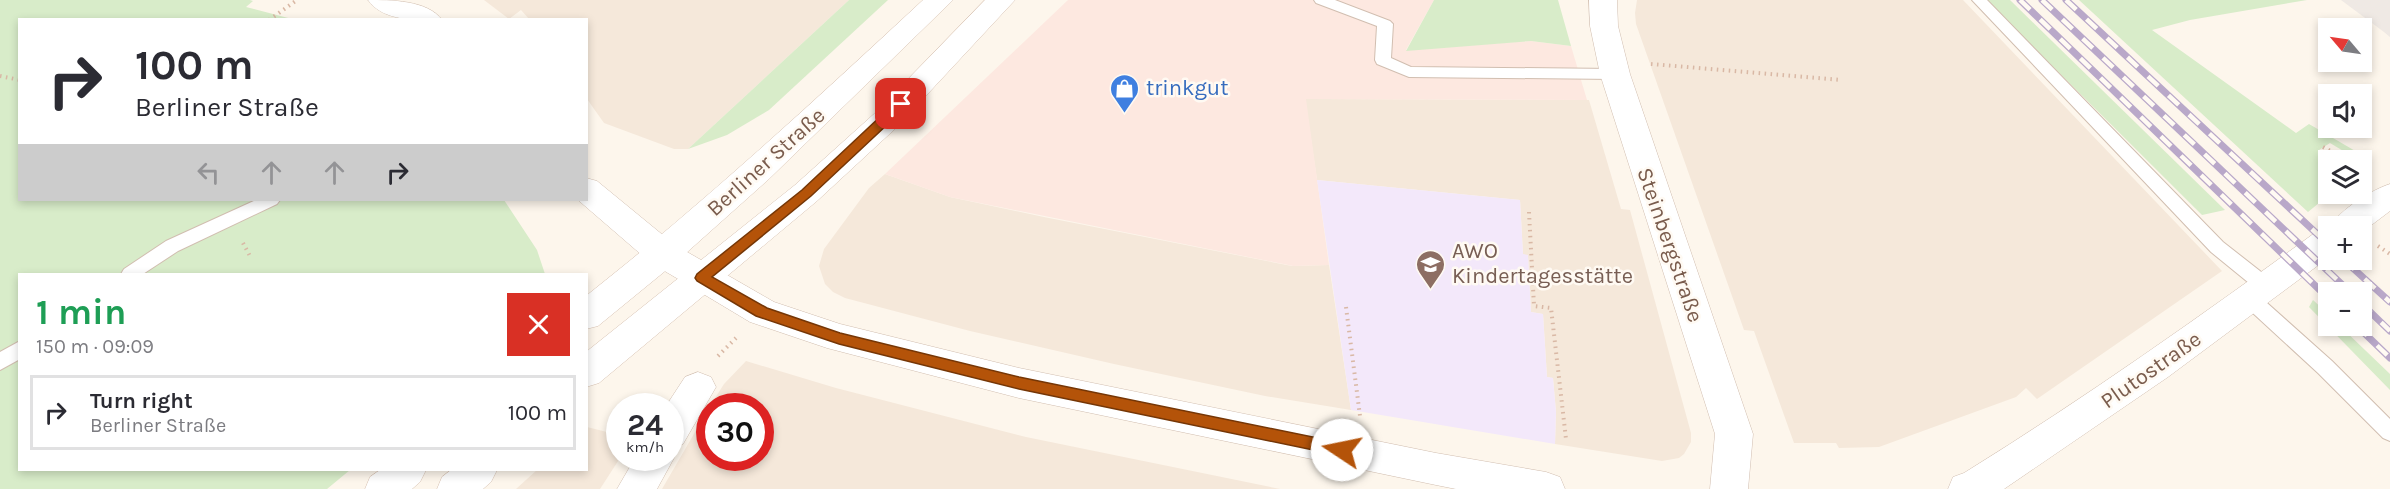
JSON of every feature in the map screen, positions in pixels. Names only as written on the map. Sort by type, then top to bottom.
[{"type":"street","points":[[382,0],[423,18]]},
{"type":"street","name":"Berliner Straße","points":[[588,314],[663,254],[758,171],[939,0]]},
{"type":"street","name":"Berliner Straße","points":[[588,371],[806,193],[885,121],[1001,0]]},
{"type":"street","name":"Steinbergstraße","points":[[1603,0],[1604,26],[1614,67],[1654,200],[1734,434],[1729,489]]},
{"type":"street","points":[[588,191],[663,254],[702,278],[762,312],[839,338],[1019,383],[1546,489]]},
{"type":"street","points":[[2361,216],[2390,195]]},
{"type":"street","name":"Plutostraße","points":[[1967,489],[1978,485],[2060,434],[2318,249]]},
{"type":"street","points":[[684,410],[698,387]]},
{"type":"street","points":[[384,489],[406,471]]},
{"type":"street","points":[[456,489],[476,471]]},
{"type":"street","points":[[636,489],[647,471]]},
{"type":"lane","points":[[1321,0],[1386,24],[1383,60],[1409,72],[1614,67]]},
{"type":"lane","points":[[1979,0],[2217,247],[2325,367],[2390,432]]},
{"type":"lane","points":[[132,273],[172,246],[268,201]]},
{"type":"lane","points":[[0,362],[18,350]]},
{"type":"path","points":[[272,18],[297,0]]},
{"type":"path","points":[[1614,67],[1842,80]]},
{"type":"path","points":[[0,76],[18,80]]},
{"type":"path","points":[[2323,147],[2329,150]]},
{"type":"path","points":[[1529,212],[1534,306],[1551,308],[1566,439]]},
{"type":"path","points":[[1346,307],[1365,454]]},
{"type":"path","points":[[698,387],[710,364],[762,312]]},
{"type":"shaded area","points":[[484,0],[849,0],[688,149],[674,149],[604,123],[588,100],[588,18],[528,18],[521,10],[508,18]]},
{"type":"shaded area","points":[[1068,0],[1434,0],[1406,50],[1531,41],[1571,46],[1587,100],[1306,99],[1329,265],[1293,266],[950,197],[885,174]]},
{"type":"shaded area","points":[[1637,0],[1963,0],[2222,271],[2037,399],[2026,388],[2016,397],[1879,447],[1839,448],[1836,443],[1794,443],[1754,331],[1744,330],[1636,24]]},
{"type":"shaded area","points":[[2341,0],[2390,0],[2390,37],[2372,23],[2372,18],[2365,18]]},
{"type":"shaded area","points":[[1305,99],[1589,100],[1621,209],[1630,210],[1691,433],[1691,442],[1684,454],[1679,458],[1662,461],[1555,444],[1556,412],[1553,378],[1547,377],[1543,314],[1531,312],[1528,256],[1523,255],[1520,200],[1317,180]]},
{"type":"shaded area","points":[[885,174],[950,197],[1044,217],[1292,266],[1329,265],[1351,410],[1265,396],[1114,364],[970,331],[845,298],[833,292],[825,284],[819,266],[824,249],[869,188]]},
{"type":"shaded area","name":"AWO Kindertagesstätte","points":[[1317,180],[1520,200],[1523,254],[1528,255],[1531,312],[1543,314],[1547,377],[1553,378],[1556,412],[1555,444],[1351,410]]},
{"type":"shaded area","points":[[746,361],[836,388],[1026,437],[1280,489],[662,489],[672,471],[684,471],[684,451],[696,430],[696,471],[774,471],[774,393],[718,393]]},
{"type":"shaded area","points":[[588,427],[606,432],[606,471],[612,471],[600,489],[516,489],[536,471],[588,471]]},
{"type":"green space","points":[[0,0],[250,0],[253,1],[246,7],[288,18],[18,18],[18,201],[505,201],[537,250],[545,273],[18,273],[18,471],[349,471],[327,489],[0,489]]},
{"type":"green space","points":[[849,0],[888,0],[769,110],[727,135],[688,149]]},
{"type":"green space","points":[[1434,0],[1558,0],[1571,46],[1531,41],[1406,51]]},
{"type":"green space","points":[[1986,0],[2010,0],[2225,210],[2202,215]]},
{"type":"green space","points":[[2079,0],[2307,0],[2190,20],[2152,30],[2296,133],[2309,124],[2318,129],[2318,138],[2333,138],[2354,150],[2342,150],[2330,143],[2318,150],[2318,204],[2308,212]]},
{"type":"green space","points":[[2313,300],[2318,305],[2318,316],[2309,307]]},
{"type":"green space","points":[[2337,336],[2350,336],[2390,374],[2390,390]]},
{"type":"railway","points":[[2020,0],[2318,288]]},
{"type":"railway","points":[[2042,0],[2339,282]]},
{"type":"railway","points":[[2066,0],[2318,235]]},
{"type":"railway","points":[[2355,270],[2390,302]]},
{"type":"railway","points":[[2372,314],[2390,331]]},
{"type":"railway","points":[[2367,336],[2390,358]]},
{"type":"place","name":"trinkgut","points":[[1125,114]]},
{"type":"place","name":"AWO Kindertagesstätte","points":[[1431,290]]},
{"type":"route","points":[[901,104],[806,193],[702,278],[762,312],[839,338],[1019,383],[1342,450]]}]
